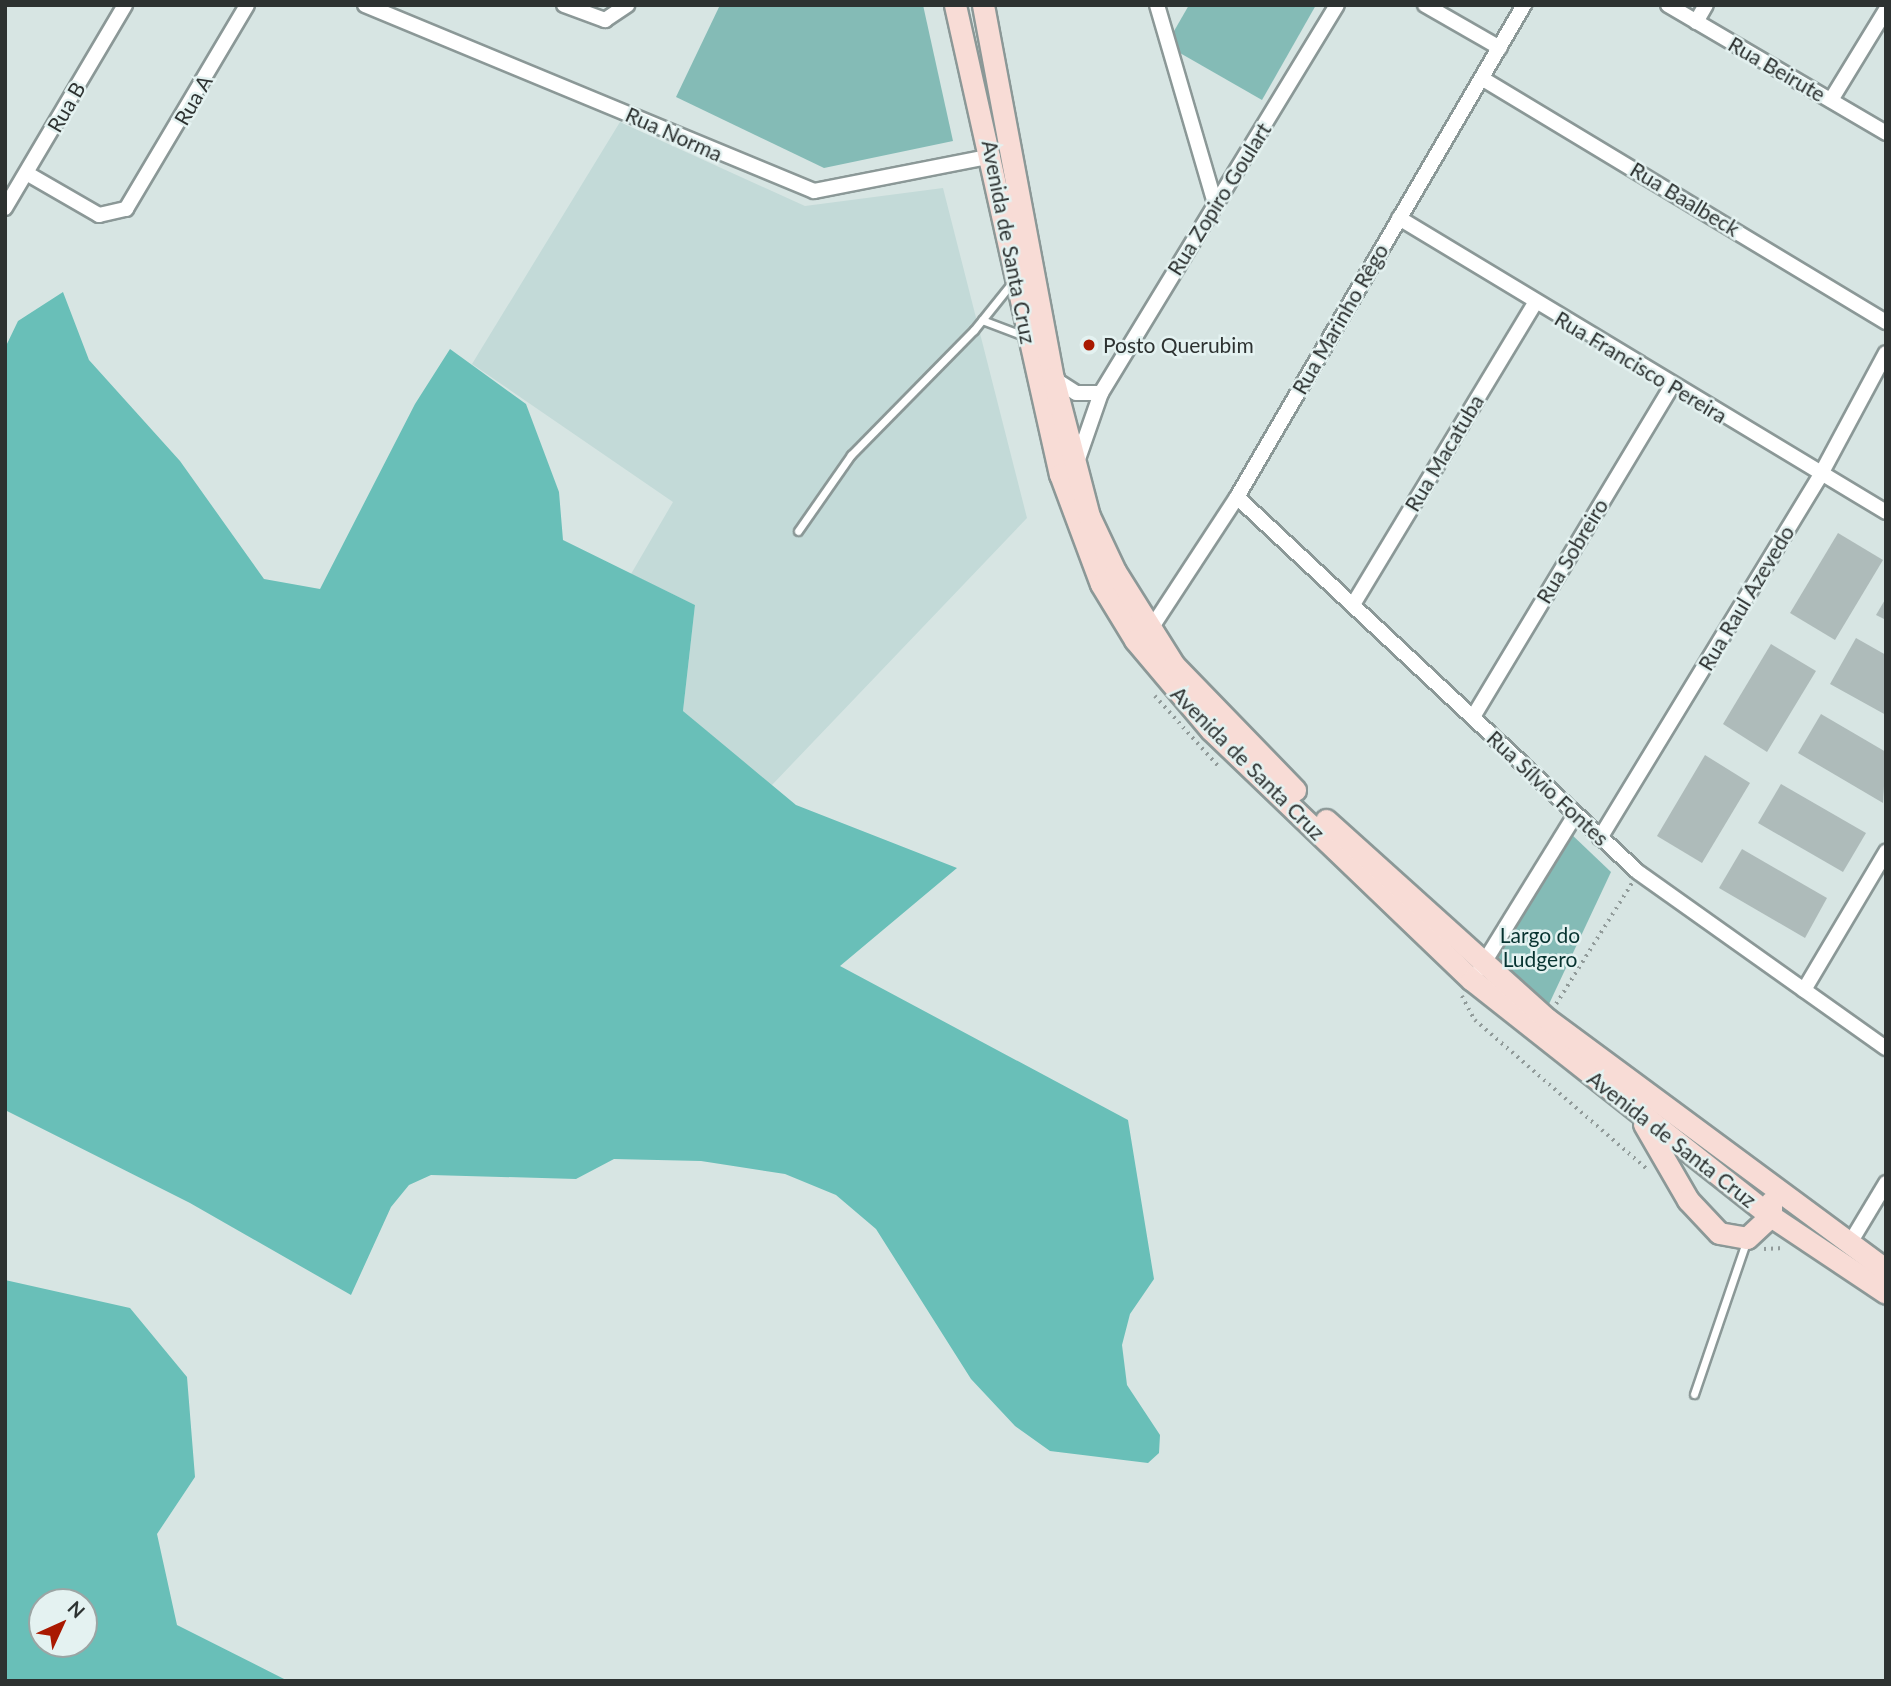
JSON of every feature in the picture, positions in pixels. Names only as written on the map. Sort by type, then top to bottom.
[{"type":"main road","name":"Avenida de Santa Cruz","points":[[955,5],[993,156],[1028,337],[1076,523],[1101,584],[1135,640],[1211,730],[1471,977],[1626,1104],[1771,1216],[1886,1293]]},
{"type":"main road","name":"Avenida de Santa Cruz","points":[[983,5],[1053,378],[1074,471],[1115,571],[1150,630],[1212,707],[1471,977],[1547,1019],[1886,1270]]},
{"type":"main road","points":[[1626,1104],[1703,1218],[1719,1233],[1745,1243],[1771,1216],[1766,1182]]},
{"type":"street","name":"Rua B","points":[[5,208],[28,174],[125,5]]},
{"type":"street","name":"Rua A","points":[[28,174],[99,215],[118,214],[139,194],[247,5]]},
{"type":"street","name":"Rua Norma","points":[[365,5],[814,191],[993,156]]},
{"type":"street","points":[[564,5],[605,20],[627,5]]},
{"type":"street","points":[[1157,5],[1215,203]]},
{"type":"street","name":"Rua Zopiro Goulart","points":[[1074,471],[1101,393],[1337,5]]},
{"type":"street","points":[[1425,5],[1500,48]]},
{"type":"street","name":"Rua Marinho Rêgo","points":[[1150,630],[1237,497],[1524,5]]},
{"type":"street","name":"Rua Beirute","points":[[1668,5],[1886,133]]},
{"type":"street","points":[[1696,22],[1706,5]]},
{"type":"street","points":[[1830,100],[1886,10]]},
{"type":"street","name":"Rua Baalbeck","points":[[1483,79],[1886,322]]},
{"type":"street","name":"Rua Francisco Pereira","points":[[1399,218],[1672,386],[1886,512]]},
{"type":"street","name":"Rua Macatuba","points":[[1354,603],[1535,303]]},
{"type":"street","name":"Rua Raul Azevedo","points":[[1600,838],[1822,474],[1886,353]]},
{"type":"street","points":[[1053,378],[1076,393],[1101,393]]},
{"type":"street","name":"Rua Sobreiro","points":[[1473,717],[1672,386]]},
{"type":"street","name":"Rua Sílvio Fontes","points":[[1237,497],[1354,603],[1575,815],[1639,872],[1886,1048]]},
{"type":"street","points":[[1471,977],[1575,815]]},
{"type":"street","points":[[1804,990],[1886,852]]},
{"type":"street","points":[[1850,1242],[1886,1183]]},
{"type":"lane","points":[[798,531],[851,455],[982,320],[1016,277]]},
{"type":"lane","points":[[982,320],[1028,337]]},
{"type":"lane","points":[[1694,1394],[1745,1243]]},
{"type":"path","points":[[1151,691],[1228,775]]},
{"type":"path","points":[[1547,1019],[1639,872]]},
{"type":"path","points":[[1471,977],[1475,1020],[1649,1171]]},
{"type":"path","points":[[1745,1243],[1794,1247],[1802,1238]]},
{"type":"shaded area","points":[[620,122],[805,206],[943,188],[1027,518],[771,786],[683,711],[695,605],[631,574],[673,502],[472,364]]},
{"type":"shaded area","points":[[63,292],[89,360],[180,461],[264,579],[320,589],[415,404],[450,349],[526,404],[559,492],[563,540],[695,605],[683,711],[796,805],[957,868],[840,966],[1128,1120],[1154,1279],[1130,1314],[1122,1345],[1127,1385],[1160,1435],[1159,1453],[1148,1463],[1050,1451],[1015,1426],[971,1379],[876,1229],[836,1195],[785,1174],[701,1161],[614,1159],[576,1179],[431,1175],[409,1185],[391,1207],[351,1295],[190,1203],[5,1110],[5,348],[18,321]]},
{"type":"shaded area","points":[[5,1280],[130,1308],[187,1377],[195,1477],[157,1534],[177,1625],[288,1681],[5,1681]]},
{"type":"green space","points":[[720,5],[923,5],[953,141],[824,168],[676,97]]},
{"type":"green space","points":[[1189,5],[1316,5],[1262,100],[1166,45]]},
{"type":"green space","name":"Largo do Ludgero","points":[[1569,832],[1611,872],[1549,1004],[1496,960]]},
{"type":"building","points":[[1838,533],[1883,560],[1835,640],[1790,613]]},
{"type":"building","points":[[1886,598],[1886,620],[1876,615]]},
{"type":"building","points":[[1856,638],[1886,655],[1886,715],[1830,684]]},
{"type":"building","points":[[1771,644],[1816,671],[1767,752],[1723,724]]},
{"type":"building","points":[[1821,714],[1886,752],[1883,803],[1798,753]]},
{"type":"building","points":[[1705,755],[1750,783],[1702,863],[1657,836]]},
{"type":"building","points":[[1781,784],[1866,833],[1843,872],[1758,823]]},
{"type":"building","points":[[1742,849],[1827,898],[1805,938],[1719,888]]},
{"type":"place","name":"Posto Querubim","points":[[1089,345]]}]
